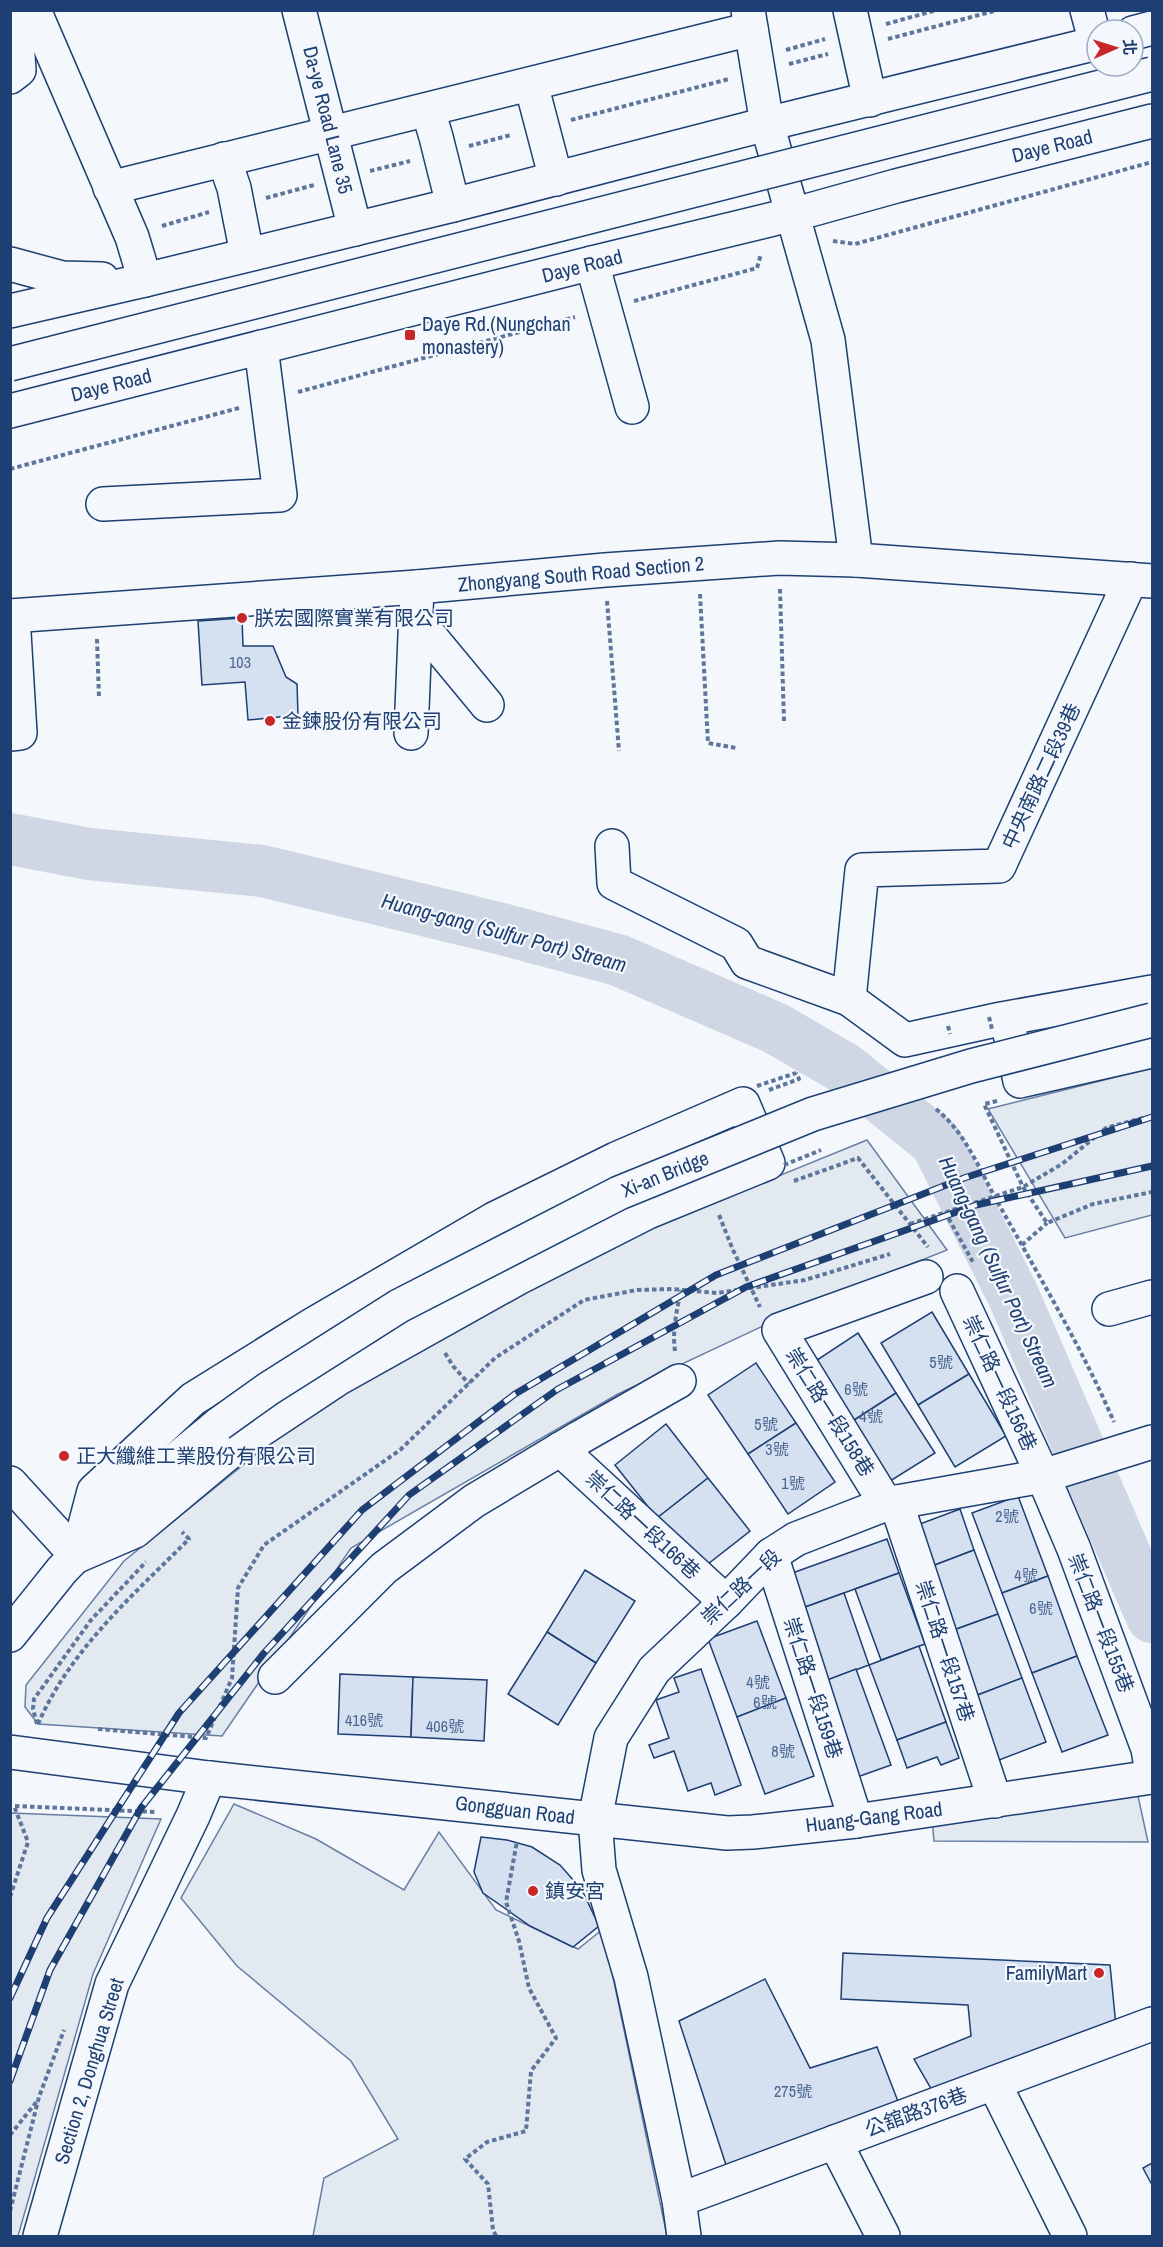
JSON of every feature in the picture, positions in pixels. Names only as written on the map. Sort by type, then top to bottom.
[{"type":"main road","name":"Da-ye Road Lane 35","points":[[299,10],[355,229]]},
{"type":"main road","points":[[850,10],[870,100]]},
{"type":"main road","points":[[110,188],[531,84],[750,20],[767,124],[828,340],[856,560]]},
{"type":"main road","points":[[10,78],[19,70],[19,21]]},
{"type":"main road","points":[[19,21],[110,188],[132,237],[146,280]]},
{"type":"main road","points":[[10,310],[146,280],[453,205],[767,124],[1085,46]]},
{"type":"main road","points":[[10,364],[1152,74]]},
{"type":"main road","points":[[531,84],[556,179]]},
{"type":"main road","points":[[428,110],[453,205]]},
{"type":"main road","name":"Daye Road","points":[[10,411],[592,263],[791,215],[1152,121]]},
{"type":"main road","points":[[224,159],[234,188],[247,254]]},
{"type":"main road","points":[[592,263],[632,407]]},
{"type":"main road","points":[[10,264],[62,278],[146,280]]},
{"type":"main road","points":[[103,504],[280,495],[261,347]]},
{"type":"main road","name":"Zhongyang South Road Section 2","points":[[12,616],[97,610],[416,603],[604,570],[779,558],[856,560],[1142,580]]},
{"type":"main road","name":"中央南路二段39巷","points":[[849,999],[862,870],[999,866],[1142,580]]},
{"type":"main road","points":[[416,603],[487,705]]},
{"type":"main road","points":[[411,733],[416,603]]},
{"type":"main road","points":[[10,734],[20,733],[12,616]]},
{"type":"main road","points":[[612,846],[614,883],[736,945],[747,962],[849,999],[905,1040],[1152,992]]},
{"type":"main road","name":"Xi-an Bridge","points":[[10,1635],[62,1570],[145,1485],[219,1424],[268,1389],[399,1306],[619,1193],[813,1114],[971,1066],[1152,1020]]},
{"type":"main road","points":[[996,1022],[1020,1081],[1152,1052]]},
{"type":"main road","points":[[743,1104],[768,1163],[648,1212],[558,1257],[339,1378],[238,1445],[135,1531],[77,1556],[94,1491],[193,1399],[312,1325],[494,1219],[616,1159],[743,1104]]},
{"type":"main road","name":"崇仁路一段158巷","points":[[891,1503],[779,1330],[924,1258]]},
{"type":"main road","name":"崇仁路一段156巷","points":[[960,1276],[1055,1472]]},
{"type":"main road","points":[[1109,1310],[1152,1297]]},
{"type":"main road","points":[[275,1677],[384,1568],[474,1501],[679,1381]]},
{"type":"main road","name":"崇仁路一段","points":[[595,1819],[611,1738],[654,1670],[726,1602],[771,1555],[796,1539],[891,1503],[1055,1472],[1139,1447]]},
{"type":"main road","name":"崇仁路一段166巷","points":[[560,1449],[726,1602]]},
{"type":"main road","name":"崇仁路一段155巷","points":[[1055,1472],[1074,1549],[1148,1749],[1152,1773]]},
{"type":"main road","points":[[10,1483],[77,1556]]},
{"type":"main road","name":"崇仁路一段157巷","points":[[891,1503],[994,1801]]},
{"type":"main road","name":"崇仁路一段159巷","points":[[771,1555],[856,1821]]},
{"type":"main road","name":"Gongguan Road","points":[[10,1752],[209,1778],[529,1810],[595,1819],[599,1869],[631,1977],[679,2200],[684,2236]]},
{"type":"main road","name":"Huang-Gang Road","points":[[595,1819],[727,1833],[753,1832],[856,1821],[1152,1777]]},
{"type":"main road","name":"Section 2, Donghua Street","points":[[40,2236],[112,1984],[209,1778]]},
{"type":"main road","name":"公舘路376巷","points":[[679,2200],[1152,2024]]},
{"type":"main road","points":[[994,2083],[1070,2236]]},
{"type":"main road","points":[[835,2142],[883,2236]]},
{"type":"path","points":[[883,24],[937,10]]},
{"type":"path","points":[[786,50],[829,38]]},
{"type":"path","points":[[826,240],[855,244],[1152,162]]},
{"type":"path","points":[[10,469],[757,268],[762,250]]},
{"type":"path","points":[[779,558],[784,721]]},
{"type":"path","points":[[698,564],[708,743],[736,748]]},
{"type":"path","points":[[604,570],[619,751]]},
{"type":"path","points":[[97,610],[99,698]]},
{"type":"path","points":[[948,1026],[950,1034]]},
{"type":"path","points":[[757,1086],[796,1073],[799,1079],[765,1092]]},
{"type":"path","points":[[933,1106],[964,1140],[1090,1372],[1139,1447]]},
{"type":"path","points":[[909,1224],[1023,1187],[1062,1164],[1106,1128],[1152,1117]]},
{"type":"path","points":[[784,1165],[821,1150]]},
{"type":"path","points":[[788,1184],[858,1158],[909,1224],[924,1258]]},
{"type":"path","points":[[1023,1187],[1047,1223]]},
{"type":"path","points":[[1022,1245],[1047,1223],[1093,1204],[1152,1192]]},
{"type":"path","points":[[717,1210],[763,1314],[779,1330]]},
{"type":"path","points":[[945,1212],[974,1265],[960,1276]]},
{"type":"path","points":[[94,1729],[206,1738],[232,1678],[238,1588],[264,1545],[400,1450],[495,1358],[584,1300],[637,1290],[717,1293],[805,1280],[896,1252]]},
{"type":"path","points":[[679,1381],[673,1342],[681,1290]]},
{"type":"path","points":[[442,1347],[453,1366],[469,1384]]},
{"type":"path","points":[[38,1724],[49,1698],[99,1630],[189,1539],[178,1528]]},
{"type":"path","points":[[38,1724],[33,1709],[34,1699],[91,1620],[147,1562]]},
{"type":"path","points":[[38,1724],[49,1725]]},
{"type":"path","points":[[10,1897],[28,1842],[14,1806],[157,1812]]},
{"type":"path","points":[[496,2236],[493,2230],[488,2184],[465,2160],[487,2142],[526,2131],[531,2071],[556,2038],[529,1988],[519,1941],[506,1902],[517,1843],[529,1810]]},
{"type":"path","points":[[10,2134],[39,2097]]},
{"type":"shaded area","points":[[1152,1068],[1152,1215],[1065,1238],[988,1109]]},
{"type":"shaded area","points":[[867,1140],[947,1250],[797,1310],[618,1394],[351,1548],[222,1736],[38,1724],[25,1707],[26,1685],[124,1561],[315,1407],[580,1257]]},
{"type":"shaded area","points":[[1138,1796],[1148,1842],[934,1841],[932,1819]]},
{"type":"shaded area","points":[[234,1804],[316,1839],[404,1890],[439,1832],[496,1910],[578,1949],[603,1929],[667,2236],[313,2236],[324,2178],[398,2139],[351,2061],[237,1966],[181,1898]]},
{"type":"shaded area","points":[[11,1813],[161,1819],[93,1974],[18,2236],[10,2236]]},
{"type":"building","points":[[242,618],[243,646],[273,646],[286,677],[297,684],[298,715],[248,720],[245,682],[202,685],[198,621]]},
{"type":"building","points":[[932,1312],[969,1374],[918,1405],[881,1343]]},
{"type":"building","points":[[858,1333],[896,1393],[848,1424],[811,1364]]},
{"type":"building","points":[[756,1363],[796,1423],[748,1454],[708,1395]]},
{"type":"building","points":[[969,1374],[1006,1436],[955,1467],[918,1405]]},
{"type":"building","points":[[896,1393],[935,1453],[887,1483],[848,1424]]},
{"type":"building","points":[[796,1423],[835,1482],[788,1514],[748,1454]]},
{"type":"building","points":[[666,1424],[708,1478],[657,1518],[615,1465]]},
{"type":"building","points":[[708,1478],[750,1531],[699,1571],[657,1518]]},
{"type":"building","points":[[1018,1496],[1048,1576],[1002,1593],[972,1513]]},
{"type":"building","points":[[960,1509],[974,1550],[927,1568],[912,1527]]},
{"type":"building","points":[[887,1539],[899,1573],[797,1610],[784,1576]]},
{"type":"building","points":[[974,1550],[998,1614],[951,1631],[927,1568]]},
{"type":"building","points":[[585,1570],[635,1601],[596,1663],[547,1632]]},
{"type":"building","points":[[899,1573],[925,1644],[881,1660],[855,1589]]},
{"type":"building","points":[[1048,1576],[1077,1656],[1032,1673],[1002,1593]]},
{"type":"building","points":[[844,1593],[869,1665],[823,1682],[797,1610]]},
{"type":"building","points":[[998,1614],[1022,1678],[975,1696],[951,1631]]},
{"type":"building","points":[[757,1621],[786,1698],[737,1717],[708,1639]]},
{"type":"building","points":[[547,1632],[596,1663],[558,1725],[508,1694]]},
{"type":"building","points":[[919,1646],[946,1722],[897,1740],[869,1665]]},
{"type":"building","points":[[1077,1656],[1108,1735],[1062,1752],[1032,1673]]},
{"type":"building","points":[[701,1669],[741,1785],[715,1795],[711,1783],[688,1791],[674,1751],[654,1758],[649,1745],[669,1738],[656,1700],[679,1692],[674,1678]]},
{"type":"building","points":[[856,1669],[891,1765],[849,1780],[814,1685]]},
{"type":"building","points":[[340,1674],[413,1677],[411,1737],[338,1734]]},
{"type":"building","points":[[413,1677],[487,1680],[484,1741],[411,1737]]},
{"type":"building","points":[[1022,1678],[1046,1742],[999,1760],[975,1696]]},
{"type":"building","points":[[786,1698],[814,1776],[765,1794],[737,1717]]},
{"type":"building","points":[[946,1722],[959,1758],[941,1765],[937,1757],[907,1768],[897,1740]]},
{"type":"building","name":"鎮安宮","points":[[481,1837],[507,1840],[532,1847],[560,1865],[582,1890],[599,1926],[573,1947],[530,1926],[483,1893],[474,1872]]},
{"type":"building","points":[[843,1953],[1110,1965],[1116,2026],[933,2092],[914,2059],[971,2036],[968,2005],[841,1999]]},
{"type":"building","points":[[765,1979],[810,2068],[877,2047],[899,2104],[727,2168],[679,2021]]},
{"type":"building","points":[[1152,2163],[1152,2185],[1143,2168]]},
{"type":"waterway","name":"Huang-gang (Sulfur Port) Stream","points":[[10,839],[89,854],[262,871],[498,928],[618,960],[775,1028],[844,1068],[936,1142],[1013,1295],[1152,1617]]},
{"type":"railway","points":[[10,1998],[47,1918],[179,1713],[362,1510],[515,1394],[716,1275],[964,1178],[1152,1117]]},
{"type":"railway","points":[[10,2081],[50,1970],[141,1808],[264,1653],[409,1495],[558,1389],[746,1287],[976,1205],[1152,1166]]},
{"type":"place","name":"Daye Rd.(Nungchan monastery)","points":[[410,335]]},
{"type":"place","name":"朕宏國際實業有限公司","points":[[242,618]]},
{"type":"place","name":"金鍊股份有限公司","points":[[270,721]]},
{"type":"place","name":"正大纖維工業股份有限公司","points":[[64,1456]]},
{"type":"place","name":"鎮安宮","points":[[533,1891]]},
{"type":"place","name":"FamilyMart","points":[[1099,1973]]}]
